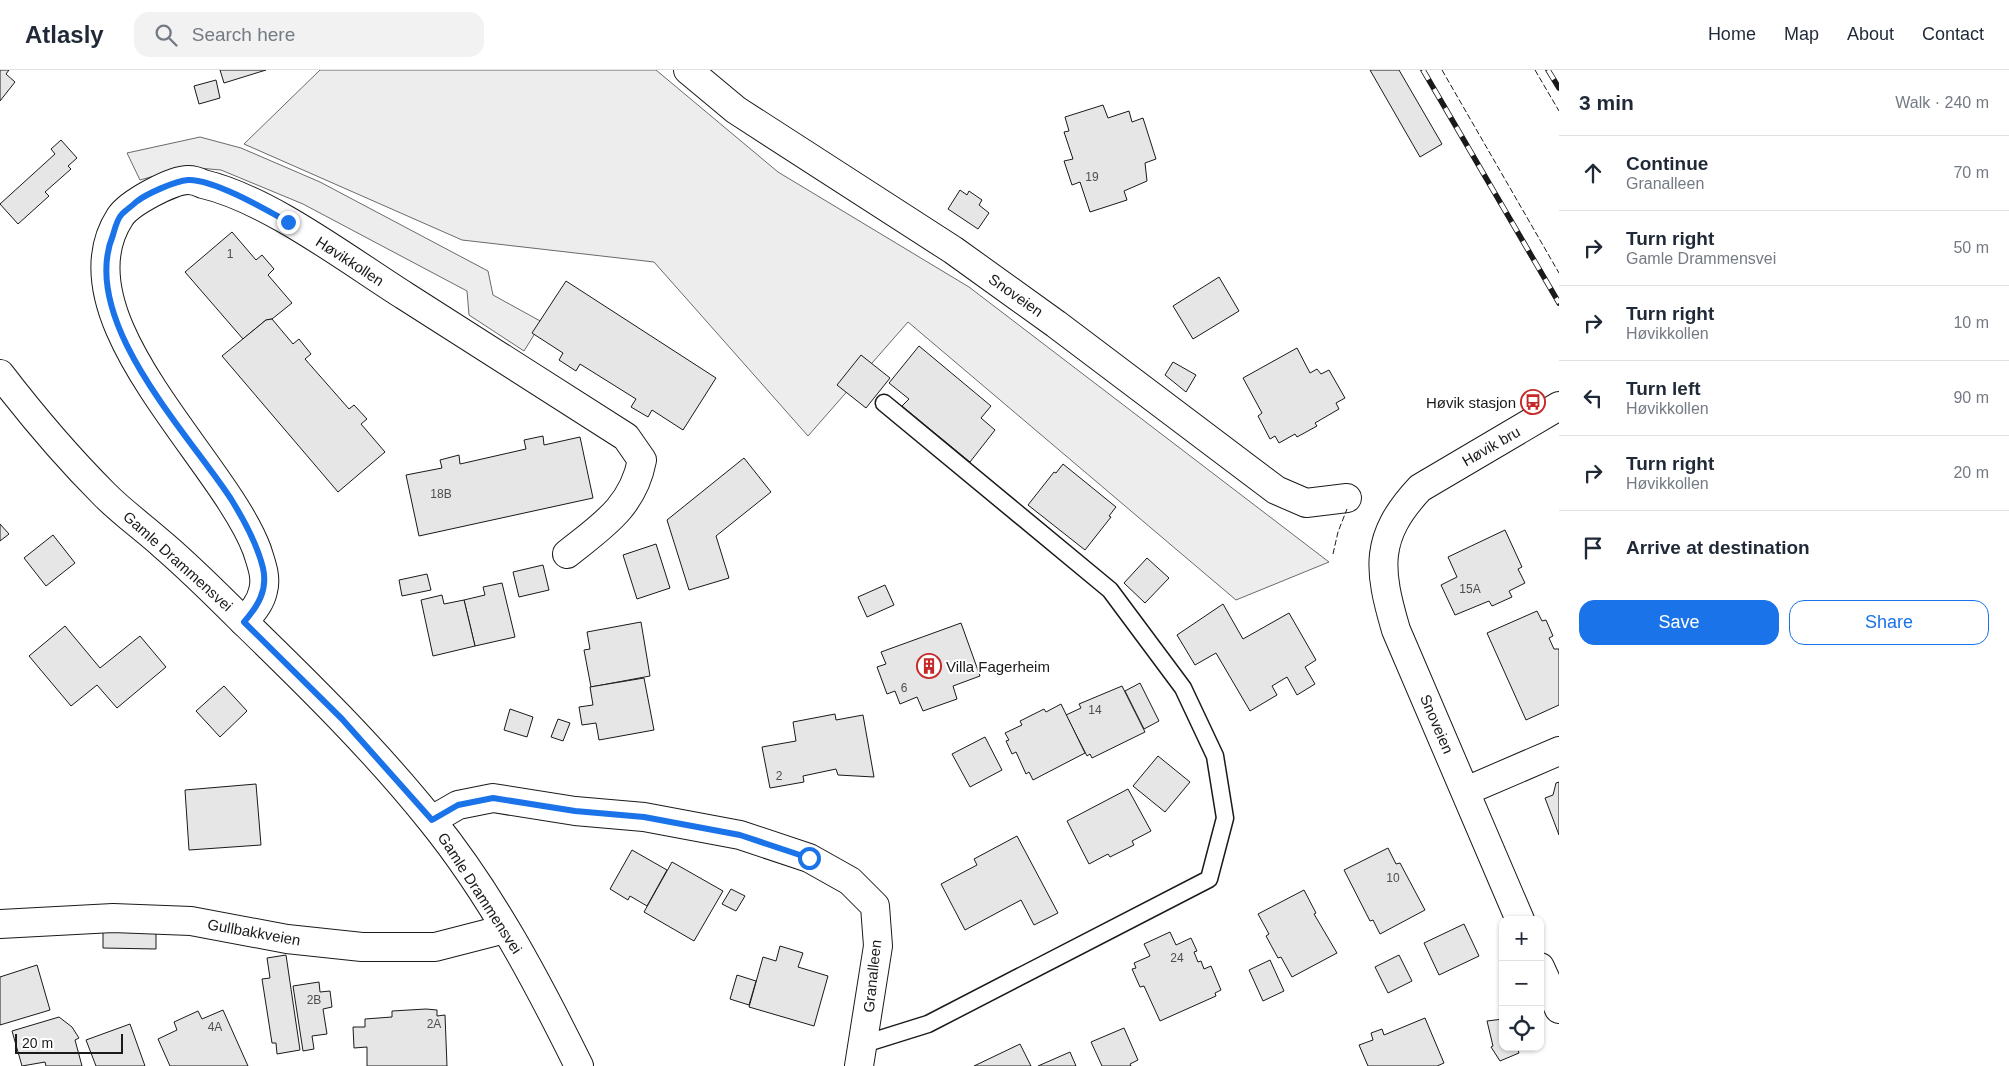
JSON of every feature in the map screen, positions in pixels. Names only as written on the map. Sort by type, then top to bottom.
[{"type":"street","name":"Snoveien","points":[[688,70],[736,110],[953,250],[1276,490],[1306,503],[1347,498]]},
{"type":"street","name":"Høvikkollen","points":[[244,622],[257,607],[264,590],[263,569],[250,532],[231,499],[160,403],[124,339],[106,290],[106,250],[120,215],[146,195],[188,180],[223,188],[288,222],[626,437],[642,460],[639,477],[624,506],[567,554]]},
{"type":"street","name":"Gamle Drammensvei","points":[[0,374],[58,446],[106,496],[166,547],[342,719],[432,820],[472,876],[506,929],[551,1010],[578,1066]]},
{"type":"street","name":"Høvik bru","points":[[1394,524],[1407,502],[1420,488],[1559,406]]},
{"type":"street","name":"Snoveien","points":[[1394,524],[1384,549],[1382,572],[1386,596],[1396,630],[1518,916]]},
{"type":"street","points":[[1466,791],[1559,750]]},
{"type":"street","name":"Granalleen","points":[[432,820],[458,805],[493,798],[575,811],[644,817],[740,835],[809,858],[850,882],[875,906],[878,946],[862,1055]]},
{"type":"street","name":"Gullbakkveien","points":[[0,924],[113,918],[191,921],[287,940],[362,947],[435,946],[506,929]]},
{"type":"street","points":[[1544,976],[1559,1010]]},
{"type":"lane","points":[[862,1055],[928,1024],[1209,878],[1225,818],[1215,756],[1183,688],[1110,590],[884,403]]},
{"type":"shaded area","points":[[320,70],[656,70],[778,172],[969,287],[1329,562],[1236,600],[908,322],[808,436],[654,262],[462,240],[244,144]]},
{"type":"shaded area","points":[[200,137],[241,148],[320,182],[488,271],[493,295],[542,322],[524,351],[469,315],[467,291],[303,204],[221,170],[187,167],[140,180],[127,153]]},
{"type":"building","points":[[0,70],[9,70],[6,74],[15,82],[0,101]]},
{"type":"building","points":[[220,70],[266,70],[224,83]]},
{"type":"building","points":[[1370,70],[1399,70],[1442,144],[1420,157]]},
{"type":"building","points":[[216,80],[220,98],[199,104],[194,86]]},
{"type":"building","points":[[1103,105],[1108,118],[1129,111],[1132,122],[1143,118],[1156,159],[1145,163],[1147,181],[1124,191],[1127,200],[1090,212],[1080,182],[1072,185],[1064,161],[1073,159],[1064,132],[1069,131],[1065,117]]},
{"type":"building","points":[[61,140],[77,158],[68,166],[71,169],[45,192],[49,196],[18,224],[0,204],[55,154],[51,149]]},
{"type":"building","points":[[960,190],[967,195],[969,191],[982,200],[979,205],[989,213],[978,229],[948,209]]},
{"type":"building","points":[[232,232],[256,260],[262,255],[274,269],[268,275],[292,303],[272,319],[266,320],[243,339],[185,272]]},
{"type":"building","points":[[1219,277],[1239,311],[1193,339],[1173,306]]},
{"type":"building","points":[[566,281],[716,378],[683,430],[652,410],[648,417],[631,407],[636,399],[580,364],[576,371],[559,360],[563,353],[532,333]]},
{"type":"building","points":[[272,319],[293,344],[299,339],[311,354],[305,359],[349,409],[354,405],[367,419],[361,424],[385,452],[338,492],[222,356],[266,320]]},
{"type":"building","points":[[919,346],[991,406],[981,418],[995,430],[970,462],[902,406],[909,399],[889,383]]},
{"type":"building","points":[[1297,348],[1310,373],[1317,369],[1321,374],[1329,370],[1345,398],[1336,403],[1339,409],[1315,423],[1317,426],[1297,437],[1295,434],[1279,443],[1275,436],[1270,439],[1258,416],[1262,413],[1243,378]]},
{"type":"building","points":[[861,355],[890,378],[866,408],[837,385]]},
{"type":"building","points":[[1173,362],[1196,375],[1186,392],[1165,375]]},
{"type":"building","points":[[543,436],[544,445],[580,437],[593,498],[419,536],[406,475],[442,468],[440,460],[459,455],[460,464],[526,449],[524,440]]},
{"type":"building","points":[[744,458],[771,492],[716,536],[729,578],[689,590],[667,520]]},
{"type":"building","points":[[1063,464],[1116,507],[1109,516],[1111,517],[1085,550],[1028,505],[1054,472],[1056,473]]},
{"type":"building","points":[[0,524],[9,534],[0,541]]},
{"type":"building","points":[[1505,530],[1522,567],[1518,569],[1525,583],[1509,591],[1512,597],[1492,606],[1489,601],[1455,615],[1441,585],[1457,577],[1448,557]]},
{"type":"building","points":[[53,535],[75,563],[46,586],[24,558]]},
{"type":"building","points":[[656,544],[670,588],[637,599],[623,555]]},
{"type":"building","points":[[1147,558],[1169,578],[1145,603],[1124,583]]},
{"type":"building","points":[[543,565],[549,590],[519,597],[513,572]]},
{"type":"building","points":[[427,574],[431,590],[402,596],[399,580]]},
{"type":"building","points":[[502,583],[515,637],[475,646],[464,600],[485,595],[483,587]]},
{"type":"building","points":[[885,585],[894,605],[867,617],[858,597]]},
{"type":"building","points":[[442,595],[444,604],[464,600],[475,646],[433,656],[421,600]]},
{"type":"building","points":[[1223,604],[1243,639],[1289,613],[1316,660],[1305,667],[1315,684],[1297,695],[1287,677],[1272,686],[1277,695],[1250,711],[1216,653],[1195,665],[1177,635]]},
{"type":"building","points":[[1537,611],[1542,621],[1546,620],[1553,636],[1549,638],[1554,649],[1559,649],[1559,705],[1526,720],[1487,633]]},
{"type":"building","points":[[641,622],[650,676],[591,687],[584,650],[590,649],[587,632]]},
{"type":"building","name":"Villa Fagerheim","points":[[961,623],[980,676],[953,686],[957,699],[923,711],[917,697],[900,704],[895,691],[887,694],[877,667],[886,664],[881,652]]},
{"type":"building","points":[[65,626],[100,668],[140,636],[166,667],[117,708],[97,685],[71,706],[29,656]]},
{"type":"building","points":[[644,678],[654,730],[599,740],[596,723],[582,725],[579,707],[593,705],[590,687]]},
{"type":"building","points":[[1140,683],[1159,721],[1144,729],[1125,691]]},
{"type":"building","points":[[224,686],[247,711],[220,737],[196,711]]},
{"type":"building","points":[[1122,686],[1145,732],[1092,758],[1090,754],[1087,756],[1066,715],[1081,708],[1079,704]]},
{"type":"building","points":[[1061,704],[1085,753],[1033,780],[1029,772],[1026,774],[1016,752],[1012,754],[1006,741],[1009,740],[1005,733],[1022,725],[1020,721],[1044,709],[1046,712]]},
{"type":"building","points":[[510,709],[533,717],[527,737],[504,730]]},
{"type":"building","points":[[835,714],[836,720],[863,715],[874,777],[838,775],[836,769],[803,776],[804,782],[770,788],[762,747],[796,741],[793,722]]},
{"type":"building","points":[[558,719],[570,723],[563,741],[551,737]]},
{"type":"building","points":[[985,737],[1002,770],[970,787],[952,754]]},
{"type":"building","points":[[1158,756],[1190,782],[1165,812],[1133,786]]},
{"type":"building","points":[[1559,782],[1559,835],[1545,798],[1553,795],[1556,783]]},
{"type":"building","points":[[256,784],[261,845],[189,850],[185,790]]},
{"type":"building","points":[[1128,789],[1151,831],[1132,841],[1134,845],[1110,857],[1108,854],[1089,864],[1067,821]]},
{"type":"building","points":[[1017,836],[1058,913],[1034,925],[1021,900],[965,930],[941,884],[977,865],[974,859]]},
{"type":"building","points":[[1388,848],[1396,864],[1400,863],[1425,910],[1380,934],[1373,920],[1370,921],[1344,870]]},
{"type":"building","points":[[632,850],[667,870],[647,906],[630,896],[628,900],[610,889]]},
{"type":"building","points":[[672,862],[723,891],[694,941],[644,912]]},
{"type":"building","points":[[731,889],[745,896],[736,911],[722,904]]},
{"type":"building","points":[[1304,890],[1316,913],[1314,914],[1337,953],[1292,977],[1281,957],[1278,958],[1266,936],[1269,934],[1258,914]]},
{"type":"building","points":[[1464,924],[1479,956],[1439,975],[1424,943]]},
{"type":"building","points":[[103,928],[156,928],[156,949],[103,948]]},
{"type":"building","points":[[1170,932],[1176,945],[1191,938],[1197,951],[1194,952],[1198,962],[1201,961],[1204,969],[1211,966],[1221,990],[1215,993],[1216,996],[1160,1021],[1144,986],[1140,987],[1132,969],[1136,968],[1134,963],[1150,956],[1144,944]]},
{"type":"building","points":[[780,946],[803,953],[798,967],[828,976],[814,1026],[749,1007],[763,957],[776,961]]},
{"type":"building","points":[[286,955],[300,1050],[277,1054],[276,1043],[272,1043],[262,979],[270,978],[267,958]]},
{"type":"building","points":[[1399,955],[1412,981],[1388,993],[1375,967]]},
{"type":"building","points":[[1270,960],[1284,991],[1263,1001],[1249,970]]},
{"type":"building","points":[[37,965],[50,1010],[0,1025],[0,977]]},
{"type":"building","points":[[737,975],[756,981],[749,1005],[730,999]]},
{"type":"building","points":[[319,982],[320,992],[330,991],[332,1007],[323,1009],[327,1034],[312,1036],[314,1049],[303,1051],[293,986]]},
{"type":"building","points":[[223,1010],[248,1066],[170,1066],[158,1039],[177,1030],[174,1022],[198,1011],[202,1019]]},
{"type":"building","points":[[437,1010],[437,1016],[445,1015],[447,1066],[367,1066],[367,1047],[354,1048],[353,1027],[365,1027],[365,1019],[392,1017],[392,1011]]},
{"type":"building","points":[[59,1017],[72,1027],[79,1038],[75,1040],[82,1066],[46,1066],[45,1062],[22,1066],[12,1031]]},
{"type":"building","points":[[1425,1018],[1444,1063],[1437,1066],[1368,1066],[1359,1045],[1373,1040],[1371,1033],[1382,1029],[1384,1035]]},
{"type":"building","points":[[1499,1020],[1499,1051],[1518,1051],[1519,1053],[1500,1061],[1491,1047],[1493,1046],[1487,1021]]},
{"type":"building","points":[[130,1024],[145,1066],[96,1066],[86,1040]]},
{"type":"building","points":[[1124,1028],[1138,1060],[1130,1064],[1131,1066],[1102,1066],[1091,1042]]},
{"type":"building","points":[[1020,1044],[1031,1066],[974,1066]]},
{"type":"building","points":[[1070,1052],[1076,1066],[1038,1066]]},
{"type":"railway","points":[[1423,70],[1559,303]]},
{"type":"railway","points":[[1548,70],[1559,88]]},
{"type":"fence","points":[[1442,70],[1559,273]]},
{"type":"fence","points":[[1535,70],[1559,111]]},
{"type":"fence","points":[[1333,554],[1338,532],[1347,509]]},
{"type":"place","name":"Høvik stasjon","points":[[1533,402]]},
{"type":"place","name":"Villa Fagerheim","points":[[929,666]]},
{"type":"route","points":[[288,222],[223,188],[188,180],[146,195],[120,215],[106,250],[106,290],[124,339],[160,403],[231,499],[250,532],[263,569],[264,590],[257,607],[244,622],[342,719],[432,820],[458,805],[493,798],[575,811],[644,817],[740,835],[809,858]]}]
